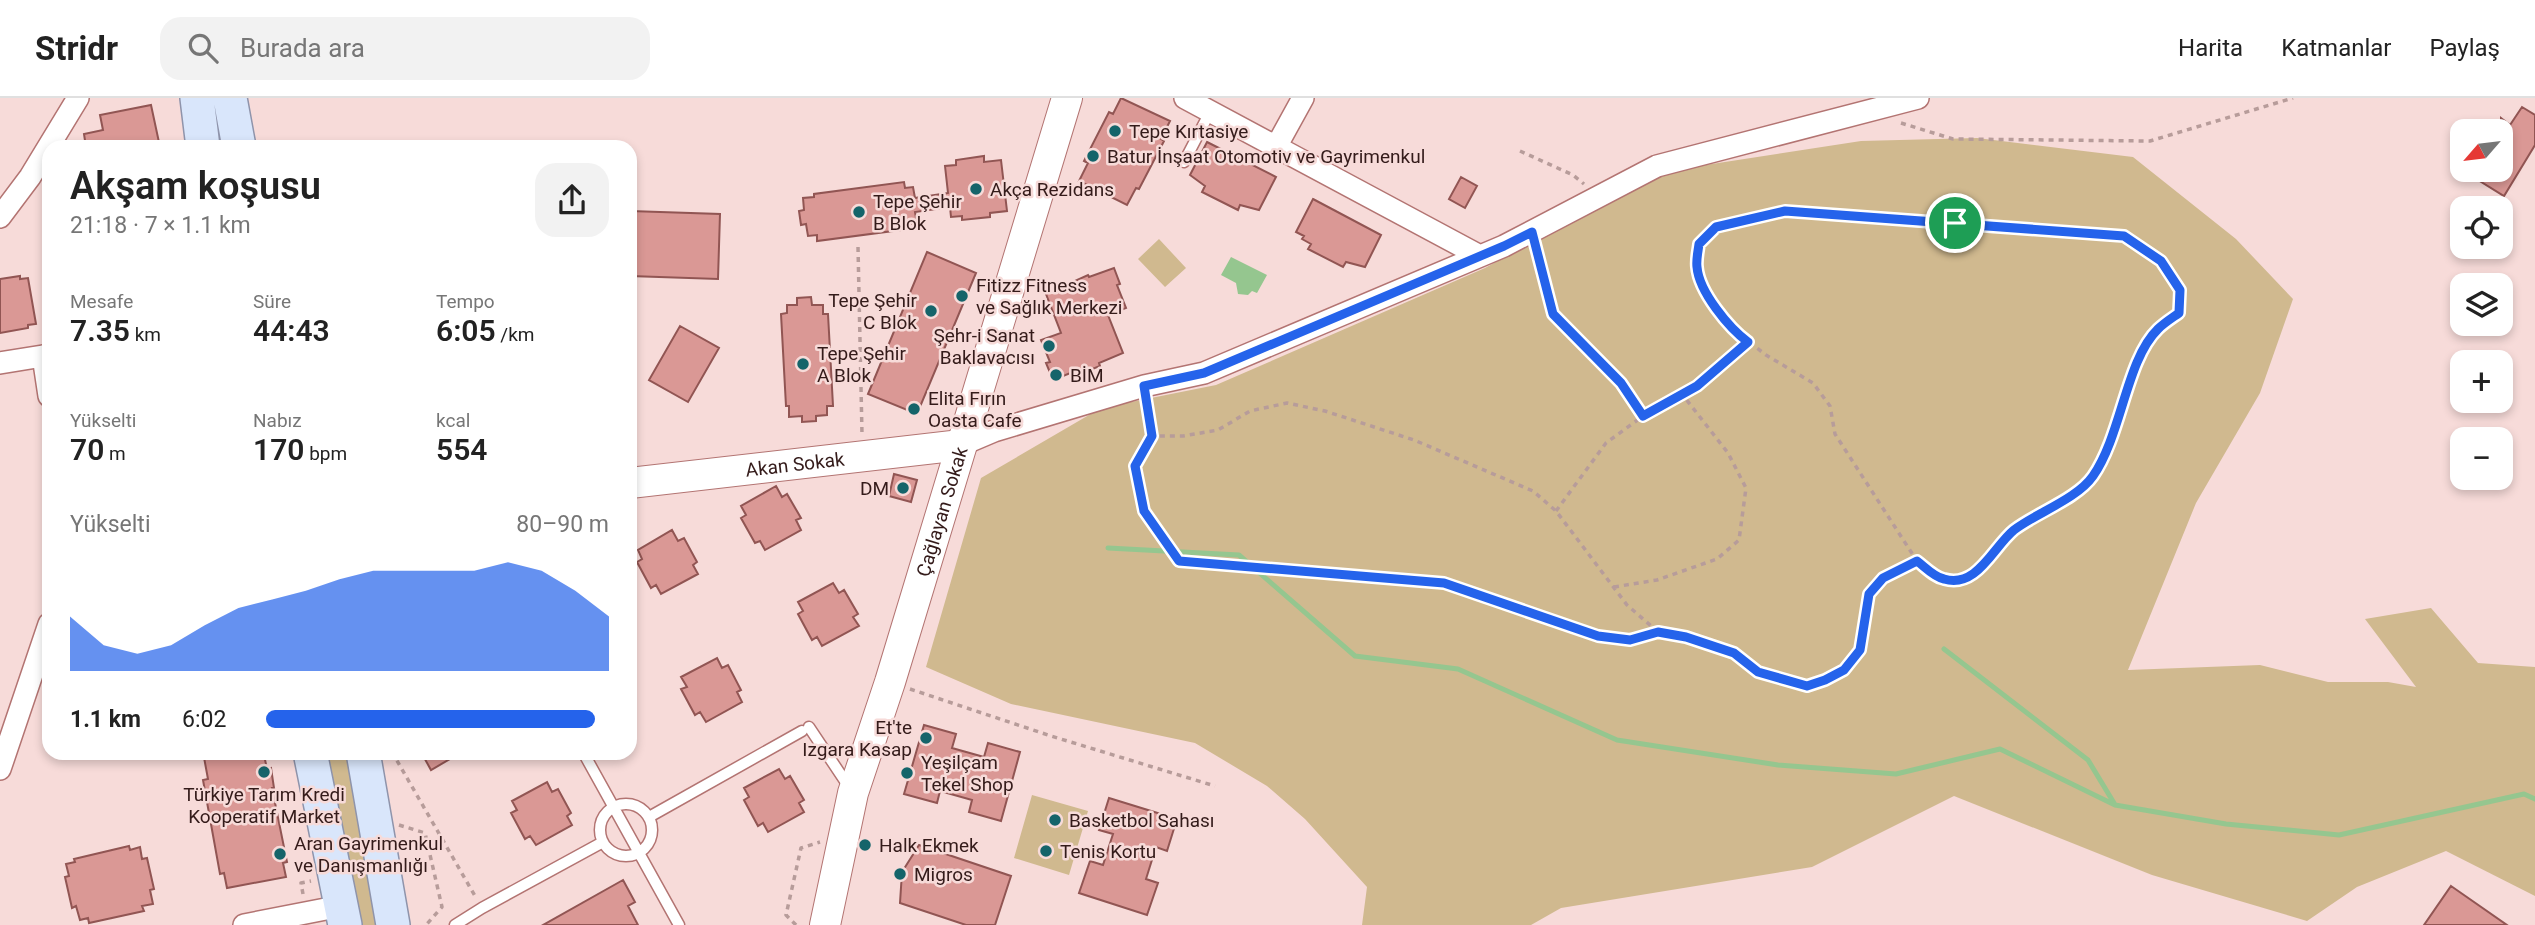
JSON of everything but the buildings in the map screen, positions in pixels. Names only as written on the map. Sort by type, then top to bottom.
[{"type":"main road","points":[[197,98],[202,140]]},
{"type":"main road","points":[[230,98],[238,140]]},
{"type":"main road","points":[[312,760],[343,916]]},
{"type":"main road","points":[[364,760],[393,925]]},
{"type":"street","points":[[52,140],[78,98]]},
{"type":"street","name":"Çağlayan Sokak","points":[[825,925],[853,793],[890,682],[1067,98]]},
{"type":"street","points":[[1185,98],[1480,256]]},
{"type":"street","points":[[1276,147],[1303,98]]},
{"type":"street","points":[[961,445],[994,431],[1144,386],[1204,373],[1480,256],[1532,232],[1657,166],[1918,98]]},
{"type":"street","points":[[0,217],[42,157]]},
{"type":"street","points":[[0,363],[42,356]]},
{"type":"street","name":"Akan Sokak","points":[[637,482],[961,445]]},
{"type":"street","points":[[0,769],[10,709],[42,639]]},
{"type":"street","points":[[244,925],[343,916]]},
{"type":"lane","points":[[1184,162],[1210,112]]},
{"type":"lane","points":[[649,817],[806,729],[853,793]]},
{"type":"lane","points":[[588,760],[679,925]]},
{"type":"lane","points":[[629,804],[637,806],[649,817],[652,832],[650,841],[639,852],[619,855],[612,852],[600,836],[601,822],[614,807],[629,804]]},
{"type":"lane","points":[[456,925],[603,842]]},
{"type":"path","points":[[1866,112],[1953,139],[2150,141],[2293,98]]},
{"type":"path","points":[[1520,151],[1573,175],[1599,197]]},
{"type":"path","points":[[1785,211],[2124,236],[2161,261],[2180,290],[2179,313],[2157,330],[2140,355],[2109,447],[2092,478],[2054,508],[2014,531],[1984,566],[1958,581],[1941,579],[1917,561],[1835,434],[1830,406],[1813,383],[1748,342],[1732,329],[1713,304],[1697,270],[1699,244],[1716,227],[1785,211]]},
{"type":"path","points":[[1532,232],[1553,314],[1621,383],[1643,416]]},
{"type":"path","points":[[858,247],[862,439]]},
{"type":"path","points":[[1556,511],[1606,443],[1643,416],[1697,386],[1748,342]]},
{"type":"path","points":[[1144,386],[1152,436],[1135,466],[1144,511],[1179,561],[1444,583],[1598,636],[1630,640],[1658,632],[1686,637],[1734,653],[1758,672],[1807,686],[1844,670],[1860,650],[1869,594],[1883,578],[1917,561]]},
{"type":"path","points":[[1614,587],[1657,580],[1717,559],[1739,540],[1746,488],[1728,453],[1682,394]]},
{"type":"path","points":[[1152,436],[1183,436],[1218,430],[1250,411],[1287,403],[1325,411],[1414,440],[1533,491],[1556,511],[1627,605],[1658,632]]},
{"type":"path","points":[[890,682],[1051,736],[1215,786]]},
{"type":"path","points":[[397,760],[482,908]]},
{"type":"path","points":[[398,824],[425,833],[442,907],[426,925]]},
{"type":"path","points":[[796,925],[786,915],[801,848],[827,840]]},
{"type":"shaded area","points":[[1977,138],[2133,157],[2236,239],[2293,299],[2260,393],[2196,503],[2128,670],[2260,665],[2328,682],[2388,682],[2416,687],[2365,619],[2431,608],[2478,663],[2535,667],[2535,896],[2446,851],[2357,887],[2307,921],[2152,875],[1954,796],[1812,867],[1561,908],[1531,925],[1362,925],[1367,887],[1305,819],[1267,786],[1195,743],[1011,704],[926,667],[981,478],[1101,408],[1216,385],[1485,268],[1660,172],[1861,141]]},
{"type":"shaded area","points":[[1159,239],[1186,268],[1165,287],[1138,259]]},
{"type":"shaded area","points":[[1231,257],[1267,275],[1257,293],[1252,291],[1248,295],[1238,294],[1236,283],[1221,275]]},
{"type":"shaded area","points":[[324,760],[348,760],[378,925],[356,925]]},
{"type":"shaded area","points":[[1032,795],[1088,811],[1069,875],[1014,858]]},
{"type":"waterway","points":[[1108,548],[1239,555],[1355,656],[1458,669],[1617,740],[1778,765],[1896,774],[2000,749],[2115,805],[2226,824],[2339,835],[2524,794],[2535,799]]},
{"type":"waterway","points":[[1944,649],[2088,760],[2114,803]]},
{"type":"place","name":"Tepe Kırtasiye","points":[[1115,131]]},
{"type":"place","name":"Batur İnşaat Otomotiv ve Gayrimenkul","points":[[1093,156]]},
{"type":"place","name":"Akça Rezidans","points":[[976,189]]},
{"type":"place","name":"Tepe Şehir B Blok","points":[[859,212]]},
{"type":"place","name":"Fitizz Fitness ve Sağlık Merkezi","points":[[962,296]]},
{"type":"place","name":"Tepe Şehir C Blok","points":[[931,311]]},
{"type":"place","name":"Şehr-i Sanat Baklavacısı","points":[[1049,346]]},
{"type":"place","name":"Tepe Şehir A Blok","points":[[803,364]]},
{"type":"place","name":"BİM","points":[[1056,375]]},
{"type":"place","name":"Elita Fırın Oasta Cafe","points":[[914,409]]},
{"type":"place","name":"DM","points":[[903,488]]},
{"type":"place","name":"Et'te Izgara Kasap","points":[[926,738]]},
{"type":"place","name":"Türkiye Tarım Kredi Kooperatif Market","points":[[264,772]]},
{"type":"place","name":"Yeşilçam Tekel Shop","points":[[907,773]]},
{"type":"place","name":"Basketbol Sahası","points":[[1055,820]]},
{"type":"place","name":"Halk Ekmek","points":[[865,845]]},
{"type":"place","name":"Tenis Kortu","points":[[1046,851]]},
{"type":"place","name":"Aran Gayrimenkul ve Danışmanlığı","points":[[280,854]]},
{"type":"place","name":"Migros","points":[[900,874]]},
{"type":"route","points":[[1785,211],[1955,223],[2124,236],[2161,261],[2180,290],[2179,313],[2157,330],[2140,355],[2109,447],[2092,478],[2054,508],[2014,531],[1984,566],[1958,581],[1941,579],[1917,561],[1883,578],[1869,594],[1860,650],[1844,670],[1825,680],[1807,686],[1758,672],[1734,653],[1686,637],[1658,632],[1630,640],[1598,636],[1444,583],[1179,561],[1144,511],[1135,466],[1152,436],[1144,386],[1204,373],[1532,232],[1553,314],[1621,383],[1643,416],[1697,386],[1748,342],[1732,329],[1713,304],[1697,270],[1699,244],[1716,227],[1785,211]]}]
